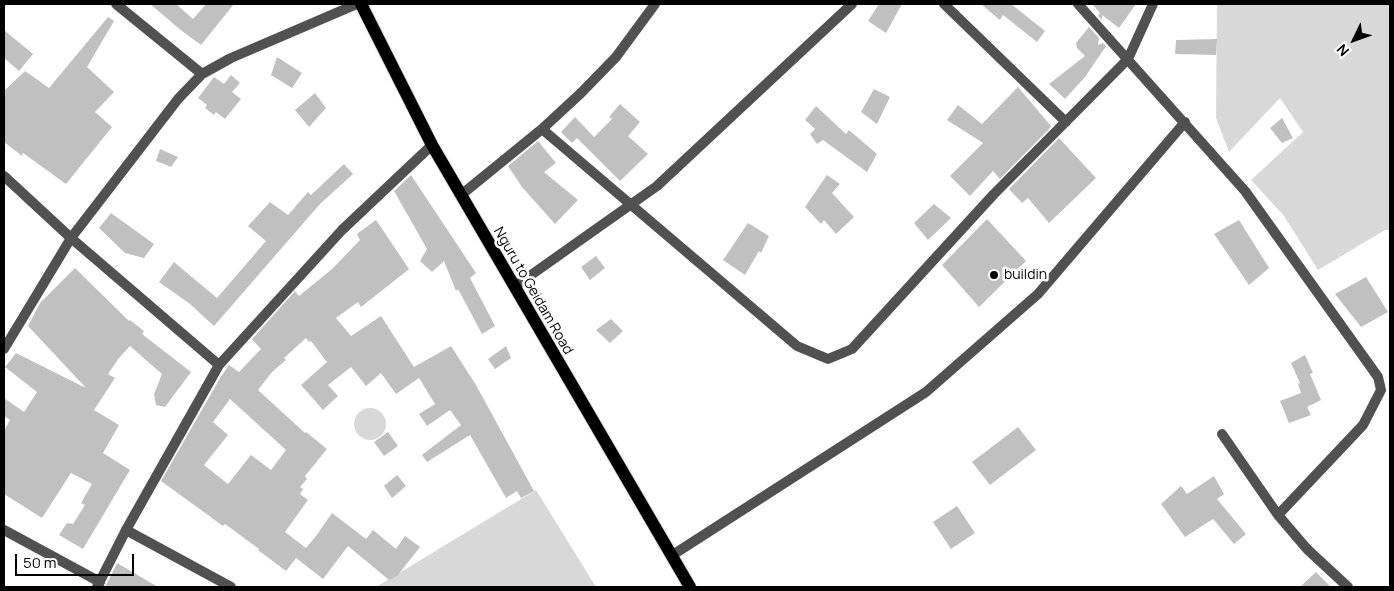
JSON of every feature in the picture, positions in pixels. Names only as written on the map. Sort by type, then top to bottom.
[{"type":"main road","name":"Nguru to Geidam Road","points":[[361,4],[432,145],[690,587]]},
{"type":"street","points":[[116,4],[202,74]]},
{"type":"street","points":[[4,349],[71,238],[178,98],[202,74],[231,58],[357,4]]},
{"type":"street","points":[[461,195],[581,93],[616,57],[655,4]]},
{"type":"street","points":[[514,287],[657,186],[852,4]]},
{"type":"street","points":[[944,4],[1066,122]]},
{"type":"street","points":[[1078,4],[1245,191],[1378,377],[1381,390],[1363,425],[1278,515]]},
{"type":"street","points":[[542,128],[797,346],[828,358],[852,349],[994,194],[1128,59],[1153,4]]},
{"type":"street","points":[[671,556],[926,392],[1038,294],[1184,122]]},
{"type":"street","points":[[4,530],[98,585],[126,530],[219,365],[342,230],[432,145]]},
{"type":"street","points":[[4,176],[71,238],[219,365]]},
{"type":"street","points":[[1222,434],[1278,515],[1307,549],[1348,587]]},
{"type":"street","points":[[126,530],[231,587]]},
{"type":"shaded area","points":[[1217,4],[1390,4],[1390,230],[1385,230],[1318,270],[1284,216],[1251,180],[1303,132],[1280,98],[1229,152],[1216,118]]},
{"type":"shaded area","points":[[370,408],[381,413],[386,424],[381,435],[370,440],[359,435],[354,424],[359,413]]},
{"type":"shaded area","points":[[536,490],[596,587],[376,587]]},
{"type":"building","points":[[150,4],[176,4],[193,19],[206,4],[234,4],[201,45]]},
{"type":"building","points":[[879,4],[902,4],[886,33],[868,21]]},
{"type":"building","points":[[981,4],[1011,4],[1045,31],[1037,42],[1003,15],[1000,20]]},
{"type":"building","points":[[1092,4],[1136,4],[1119,28],[1102,15],[1102,20],[1098,16],[1100,13]]},
{"type":"building","points":[[108,17],[114,21],[87,67],[114,92],[95,112],[112,127],[66,184],[23,153],[22,156],[4,142],[4,91],[25,71],[49,88]]},
{"type":"building","points":[[1089,27],[1099,38],[1098,45],[1103,43],[1106,46],[1085,77],[1065,99],[1049,84],[1085,56],[1077,48],[1076,43]]},
{"type":"building","points":[[4,30],[33,54],[19,71],[4,58]]},
{"type":"building","points":[[1217,39],[1216,55],[1175,54],[1176,40]]},
{"type":"building","points":[[277,57],[302,73],[292,88],[271,75]]},
{"type":"building","points":[[231,75],[240,83],[232,92],[241,99],[225,119],[216,112],[214,115],[205,108],[207,105],[198,98],[214,77],[224,84]]},
{"type":"building","points":[[1018,87],[1051,126],[1000,179],[993,171],[970,196],[950,176],[983,143],[947,120],[958,105],[982,124]]},
{"type":"building","points":[[874,89],[890,97],[877,124],[861,112]]},
{"type":"building","points":[[315,93],[326,108],[309,127],[295,110]]},
{"type":"building","points":[[620,104],[640,122],[628,136],[648,154],[620,181],[577,138],[572,143],[561,132],[575,117],[594,137],[612,119],[609,117]]},
{"type":"building","points":[[816,106],[846,134],[849,130],[877,154],[867,172],[823,140],[817,144],[810,134],[815,129],[805,120]]},
{"type":"building","points":[[1282,118],[1293,138],[1282,143],[1270,128]]},
{"type":"building","points":[[1059,138],[1096,178],[1049,223],[1028,198],[1022,203],[1009,189]]},
{"type":"building","points":[[538,141],[556,163],[544,172],[578,200],[555,224],[522,187],[508,166]]},
{"type":"building","points":[[160,149],[178,157],[171,167],[156,161]]},
{"type":"building","points":[[344,164],[353,174],[320,204],[214,326],[190,304],[159,282],[174,262],[217,298],[266,241],[248,226],[270,202],[288,215],[308,192],[311,195]]},
{"type":"building","points":[[411,175],[476,273],[470,278],[495,326],[482,334],[458,289],[456,291],[444,261],[432,272],[420,261],[427,249],[394,191]]},
{"type":"building","points":[[827,175],[840,184],[832,193],[854,217],[836,234],[824,220],[821,224],[805,207]]},
{"type":"building","points":[[934,204],[951,218],[928,240],[914,223]]},
{"type":"building","points":[[111,213],[154,244],[144,258],[125,253],[99,228]]},
{"type":"building","points":[[987,219],[1026,261],[979,307],[942,265]]},
{"type":"building","points":[[376,220],[409,269],[361,307],[358,302],[336,318],[351,336],[381,316],[414,367],[451,346],[476,385],[534,491],[521,498],[517,491],[506,498],[470,435],[427,462],[422,455],[461,425],[450,410],[427,426],[419,414],[435,404],[419,378],[396,394],[381,373],[366,386],[351,367],[328,385],[338,396],[323,410],[301,385],[327,362],[311,341],[309,342],[306,338],[284,358],[286,360],[272,372],[258,390],[305,433],[327,449],[305,476],[307,479],[300,487],[303,489],[300,494],[308,500],[285,532],[306,548],[332,513],[366,539],[373,530],[396,549],[405,536],[420,547],[397,576],[389,580],[348,546],[323,579],[296,558],[286,571],[225,524],[223,526],[161,481],[229,365],[239,372],[261,349],[252,339],[295,291],[299,296],[332,269],[360,240],[357,234]],"holes":[[[230,399],[286,450],[271,470],[251,455],[228,484],[204,465],[228,435],[213,422]]]},
{"type":"building","points":[[1239,220],[1269,268],[1249,285],[1214,234]]},
{"type":"building","points":[[748,223],[769,236],[761,253],[759,251],[745,275],[723,260]]},
{"type":"building","points":[[596,256],[605,268],[590,280],[581,267]]},
{"type":"building","points":[[75,268],[129,321],[144,331],[142,334],[191,372],[165,407],[156,405],[154,394],[162,374],[130,346],[108,374],[115,378],[94,410],[119,425],[103,453],[130,470],[83,549],[59,535],[67,523],[73,524],[85,505],[81,503],[92,484],[71,473],[42,518],[4,494],[4,431],[10,420],[4,416],[4,398],[24,412],[37,392],[5,367],[16,353],[86,388],[28,326],[40,303]]},
{"type":"building","points":[[1366,277],[1388,312],[1361,327],[1335,294]]},
{"type":"building","points":[[611,319],[623,331],[610,343],[596,330]]},
{"type":"building","points":[[506,346],[511,358],[495,369],[488,359]]},
{"type":"building","points":[[1305,355],[1313,373],[1310,374],[1321,400],[1307,407],[1311,415],[1289,423],[1280,401],[1301,393],[1298,384],[1300,383],[1291,363]]},
{"type":"building","points":[[1018,427],[1036,450],[990,485],[972,462]]},
{"type":"building","points":[[388,432],[398,446],[384,456],[374,442]]},
{"type":"building","points":[[397,475],[406,486],[392,498],[384,486]]},
{"type":"building","points":[[1214,476],[1224,494],[1217,499],[1246,534],[1234,544],[1213,519],[1185,537],[1161,504],[1181,486],[1187,494]]},
{"type":"building","points":[[957,506],[975,533],[951,549],[933,522]]},
{"type":"building","points":[[117,563],[158,587],[105,587]]},
{"type":"building","points":[[1316,572],[1331,587],[1300,587]]},
{"type":"place","name":"buildin","points":[[994,275]]}]
